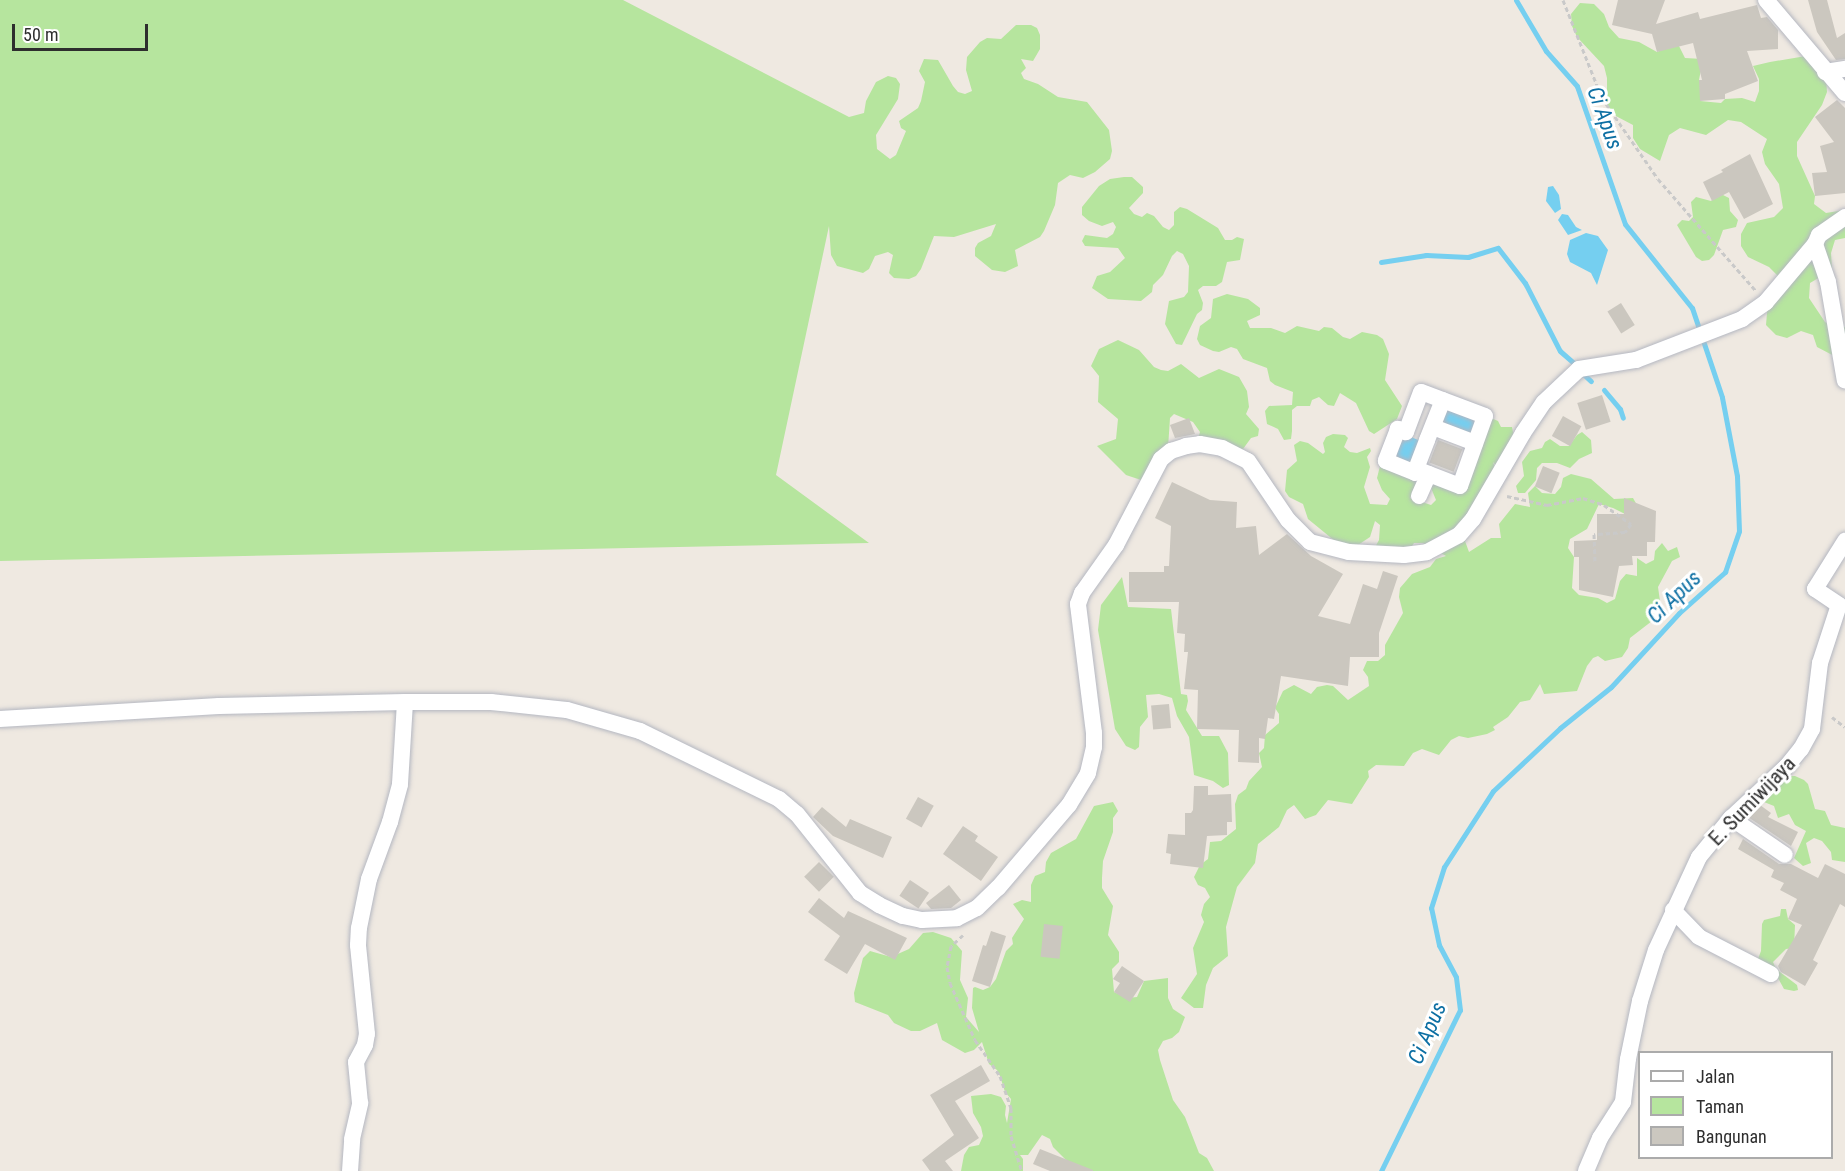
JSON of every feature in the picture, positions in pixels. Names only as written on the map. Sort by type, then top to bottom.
[{"type":"street","points":[[1766,0],[1845,93]]},
{"type":"street","points":[[1825,72],[1845,69]]},
{"type":"street","points":[[0,719],[219,706],[405,702],[532,705],[567,710],[640,731],[779,799],[804,822],[860,893],[879,905],[903,916],[922,920],[947,920],[966,915],[988,898],[1053,824],[1069,805],[1088,773],[1094,747],[1094,733],[1078,604],[1082,593],[1116,545],[1161,459],[1171,451],[1200,444],[1236,454],[1248,461],[1288,520],[1310,542],[1349,552],[1404,555],[1427,552],[1459,535],[1490,492],[1523,433],[1561,383],[1579,369],[1636,360],[1742,319],[1766,302],[1815,244],[1819,235],[1845,216]]},
{"type":"street","points":[[1815,244],[1828,282],[1845,381]]},
{"type":"street","points":[[1406,432],[1421,392],[1485,416],[1460,486],[1386,461],[1398,429],[1406,432],[1430,434],[1475,443]]},
{"type":"street","points":[[1419,496],[1430,434],[1443,400]]},
{"type":"street","name":"E. Sumiwijaya","points":[[1586,1171],[1600,1138],[1623,1102],[1640,1001],[1656,950],[1699,857],[1731,818],[1787,766],[1802,749],[1812,729],[1820,663],[1839,605],[1815,589],[1845,541]]},
{"type":"street","points":[[350,1171],[352,1139],[360,1103],[356,1062],[365,1045],[367,1034],[358,945],[359,928],[369,879],[400,784],[405,702]]},
{"type":"street","points":[[1731,818],[1785,855]]},
{"type":"street","points":[[1673,910],[1700,937],[1771,974]]},
{"type":"path","points":[[1563,0],[1602,98],[1658,179],[1766,302]]},
{"type":"path","points":[[1490,492],[1547,505],[1583,498],[1604,505],[1631,524],[1625,532],[1594,534],[1595,563]]},
{"type":"path","points":[[966,915],[968,931],[951,946],[947,968],[950,983],[975,1040],[1000,1076],[1011,1108],[1011,1136],[1022,1171]]},
{"type":"green space","points":[[0,0],[623,0],[849,117],[864,113],[866,101],[876,82],[888,76],[896,78],[900,84],[898,99],[876,135],[877,149],[890,159],[896,155],[906,131],[901,128],[899,121],[918,108],[921,101],[925,82],[919,71],[924,59],[938,60],[953,86],[958,92],[965,94],[972,91],[966,70],[967,57],[980,42],[987,38],[1001,39],[1016,25],[1031,25],[1037,28],[1040,35],[1040,49],[1033,61],[1021,59],[1026,68],[1021,73],[1024,79],[1038,84],[1058,97],[1087,102],[1109,130],[1112,151],[1110,159],[1095,172],[1083,178],[1070,175],[1058,183],[1055,205],[1044,231],[1040,237],[1015,250],[1018,266],[1005,272],[992,270],[975,256],[978,243],[991,236],[996,224],[954,237],[934,236],[921,269],[916,276],[909,279],[894,278],[889,273],[893,255],[888,252],[875,256],[869,269],[863,273],[837,266],[831,255],[829,226],[776,475],[869,543],[0,561]]},
{"type":"green space","points":[[1580,3],[1594,4],[1604,14],[1609,27],[1619,38],[1639,42],[1657,52],[1675,44],[1679,46],[1685,58],[1703,59],[1699,80],[1706,86],[1700,101],[1721,103],[1725,99],[1742,98],[1755,102],[1759,91],[1759,79],[1753,66],[1770,62],[1806,56],[1826,78],[1827,92],[1822,105],[1797,142],[1797,156],[1815,196],[1814,204],[1826,213],[1845,210],[1845,238],[1835,240],[1831,253],[1832,270],[1810,283],[1809,298],[1825,322],[1838,330],[1845,327],[1845,366],[1838,358],[1817,347],[1813,335],[1801,331],[1787,338],[1776,335],[1766,325],[1768,301],[1781,279],[1769,267],[1748,257],[1741,246],[1741,234],[1747,223],[1774,217],[1783,208],[1779,184],[1765,164],[1762,152],[1767,139],[1741,122],[1728,120],[1706,135],[1680,128],[1669,135],[1660,161],[1640,149],[1633,138],[1633,125],[1612,114],[1607,103],[1607,78],[1604,66],[1577,37],[1572,26],[1571,14]]},
{"type":"green space","points":[[1132,177],[1143,187],[1143,193],[1129,208],[1134,214],[1142,217],[1147,213],[1154,216],[1163,227],[1169,230],[1174,225],[1174,212],[1180,207],[1218,228],[1225,240],[1237,237],[1244,239],[1240,260],[1227,262],[1222,282],[1216,286],[1203,286],[1198,290],[1203,303],[1202,310],[1197,314],[1182,345],[1176,344],[1165,324],[1169,301],[1184,297],[1188,292],[1189,266],[1183,254],[1177,251],[1172,256],[1163,275],[1153,285],[1152,292],[1141,301],[1108,299],[1092,288],[1097,276],[1110,272],[1125,258],[1118,248],[1085,246],[1082,241],[1085,235],[1107,238],[1113,234],[1116,227],[1113,222],[1102,226],[1089,221],[1082,215],[1082,207],[1099,186],[1110,179]]},
{"type":"green space","points":[[1723,195],[1729,198],[1730,211],[1738,220],[1736,227],[1723,230],[1714,255],[1709,260],[1702,261],[1696,257],[1677,225],[1682,220],[1689,221],[1693,217],[1691,202],[1696,197],[1711,201],[1716,196]]},
{"type":"green space","points":[[1227,294],[1248,299],[1260,308],[1260,315],[1247,321],[1250,328],[1271,328],[1285,333],[1297,326],[1319,331],[1324,327],[1332,328],[1343,337],[1350,339],[1362,332],[1377,335],[1383,339],[1389,354],[1385,380],[1402,406],[1397,419],[1374,434],[1369,431],[1356,403],[1340,393],[1334,406],[1328,405],[1319,397],[1312,400],[1310,406],[1297,406],[1292,410],[1291,439],[1284,440],[1278,429],[1267,424],[1265,411],[1269,406],[1292,405],[1293,392],[1275,385],[1270,381],[1267,368],[1243,359],[1237,349],[1231,347],[1219,352],[1213,351],[1200,345],[1197,339],[1200,326],[1211,318],[1213,299]]},
{"type":"green space","points":[[1118,340],[1139,350],[1154,367],[1161,370],[1168,371],[1181,364],[1199,378],[1219,369],[1239,377],[1247,391],[1249,407],[1246,414],[1259,429],[1258,436],[1251,438],[1243,449],[1198,439],[1200,432],[1193,422],[1174,414],[1170,418],[1168,448],[1144,481],[1126,475],[1097,446],[1116,439],[1118,419],[1098,402],[1099,376],[1091,366],[1099,349]]},
{"type":"green space","points":[[1491,418],[1498,421],[1501,427],[1512,427],[1514,437],[1497,467],[1493,462],[1496,470],[1465,541],[1469,552],[1491,538],[1501,538],[1499,524],[1515,504],[1530,507],[1528,493],[1535,486],[1542,493],[1555,494],[1561,487],[1563,478],[1571,474],[1591,479],[1614,499],[1633,498],[1638,507],[1629,516],[1599,504],[1587,529],[1570,539],[1568,548],[1574,557],[1572,588],[1579,595],[1598,598],[1607,603],[1615,599],[1620,581],[1626,574],[1637,576],[1637,558],[1646,564],[1654,560],[1655,551],[1662,543],[1668,551],[1677,547],[1680,557],[1672,561],[1658,587],[1660,601],[1654,607],[1652,621],[1630,638],[1628,648],[1622,657],[1605,661],[1598,656],[1593,658],[1587,666],[1577,691],[1544,694],[1540,684],[1530,700],[1520,702],[1508,717],[1493,727],[1495,730],[1487,734],[1468,738],[1459,736],[1451,740],[1439,755],[1422,749],[1413,753],[1404,766],[1376,765],[1368,771],[1369,777],[1352,804],[1328,800],[1316,815],[1305,819],[1294,805],[1287,810],[1279,827],[1258,844],[1255,863],[1237,887],[1226,927],[1228,956],[1213,968],[1206,985],[1203,1008],[1194,1008],[1181,998],[1197,974],[1193,948],[1204,922],[1201,915],[1204,904],[1210,897],[1205,888],[1198,885],[1194,877],[1200,865],[1208,859],[1210,842],[1221,841],[1236,829],[1235,804],[1238,795],[1246,789],[1249,781],[1262,767],[1259,753],[1264,748],[1265,735],[1279,723],[1279,714],[1275,708],[1283,691],[1294,685],[1311,694],[1317,687],[1327,685],[1333,686],[1348,700],[1369,686],[1368,677],[1363,670],[1367,661],[1378,661],[1385,655],[1385,645],[1403,613],[1399,597],[1400,588],[1412,574],[1430,567],[1436,559],[1446,556],[1423,543],[1414,543],[1410,549],[1374,549],[1379,540],[1380,525],[1375,521],[1370,537],[1358,545],[1341,546],[1308,519],[1303,504],[1289,497],[1285,491],[1287,470],[1297,461],[1294,445],[1300,441],[1308,443],[1323,454],[1325,452],[1323,443],[1326,437],[1333,434],[1345,435],[1348,438],[1344,447],[1350,452],[1357,453],[1370,448],[1371,451],[1367,457],[1370,467],[1364,487],[1370,504],[1387,505],[1390,499],[1382,490],[1377,478],[1380,466],[1418,480],[1410,498],[1431,505],[1436,500],[1431,488],[1432,482],[1454,486]]},
{"type":"green space","points":[[1582,432],[1591,440],[1592,453],[1579,459],[1570,468],[1557,463],[1542,463],[1537,468],[1536,480],[1525,493],[1518,493],[1516,486],[1524,476],[1522,462],[1530,451],[1542,448],[1550,439],[1560,446],[1569,446]]},
{"type":"green space","points":[[1122,577],[1128,607],[1171,609],[1181,694],[1187,695],[1188,701],[1186,710],[1202,736],[1219,736],[1228,753],[1229,785],[1223,788],[1213,781],[1194,775],[1189,737],[1177,716],[1172,698],[1159,694],[1146,695],[1148,717],[1140,727],[1139,747],[1135,750],[1126,746],[1115,729],[1098,630],[1101,605]]},
{"type":"green space","points":[[1785,776],[1795,776],[1804,780],[1808,784],[1815,809],[1825,811],[1831,825],[1845,828],[1845,862],[1832,860],[1831,852],[1822,841],[1814,838],[1806,843],[1811,863],[1803,866],[1794,858],[1806,831],[1795,825],[1789,814],[1778,818],[1774,806],[1764,802],[1762,798]]},
{"type":"green space","points":[[1113,802],[1118,811],[1113,818],[1113,832],[1103,861],[1102,888],[1113,906],[1108,935],[1119,952],[1119,962],[1112,969],[1114,992],[1127,998],[1137,997],[1144,981],[1168,978],[1168,998],[1173,1009],[1185,1017],[1179,1032],[1163,1041],[1158,1050],[1160,1060],[1173,1100],[1185,1117],[1199,1153],[1207,1158],[1214,1171],[1077,1171],[1053,1147],[1050,1139],[1042,1135],[1028,1155],[1020,1155],[1023,1159],[1023,1171],[961,1171],[964,1155],[969,1147],[979,1145],[983,1136],[973,1113],[971,1096],[991,1094],[1001,1097],[1006,1106],[1007,1123],[1011,1099],[1005,1092],[997,1070],[989,1064],[982,1042],[974,1050],[965,1053],[942,1040],[937,1023],[920,1031],[911,1031],[894,1023],[888,1015],[855,1002],[854,993],[863,958],[870,951],[891,957],[909,949],[923,933],[933,932],[951,938],[962,951],[960,980],[968,998],[966,1017],[979,1032],[972,1008],[973,988],[983,990],[990,987],[996,979],[1006,951],[1013,944],[1012,938],[1024,919],[1013,904],[1022,900],[1031,902],[1031,885],[1035,876],[1045,872],[1046,862],[1051,853],[1076,839],[1094,806]]},
{"type":"green space","points":[[1781,909],[1786,909],[1788,919],[1795,925],[1794,948],[1786,949],[1773,962],[1776,969],[1797,985],[1798,990],[1794,991],[1784,989],[1778,978],[1758,959],[1761,951],[1762,924],[1764,920],[1780,916]]},
{"type":"water","points":[[1553,186],[1559,195],[1561,209],[1555,213],[1546,201],[1548,187]]},
{"type":"water","points":[[1562,214],[1568,215],[1576,227],[1582,230],[1568,235],[1558,220]]},
{"type":"water","points":[[1586,233],[1598,236],[1608,250],[1597,285],[1591,273],[1570,262],[1567,254],[1570,240]]},
{"type":"water","points":[[1447,405],[1479,417],[1470,440],[1438,427]]},
{"type":"water","points":[[1401,433],[1423,442],[1412,470],[1390,461]]},
{"type":"building","points":[[1618,0],[1665,0],[1656,24],[1698,12],[1700,19],[1757,5],[1761,18],[1767,17],[1778,30],[1778,49],[1747,51],[1758,81],[1725,94],[1725,99],[1700,101],[1699,80],[1702,80],[1693,43],[1657,52],[1652,34],[1612,25]]},
{"type":"building","points":[[1808,0],[1827,0],[1837,38],[1845,33],[1845,59],[1836,60],[1817,32]]},
{"type":"building","points":[[1837,100],[1845,108],[1845,193],[1815,196],[1812,173],[1827,172],[1820,146],[1834,142],[1815,117]]},
{"type":"building","points":[[1750,154],[1773,204],[1744,219],[1729,192],[1712,201],[1703,182]]},
{"type":"building","points":[[1621,303],[1635,325],[1621,334],[1607,311]]},
{"type":"building","points":[[1602,395],[1611,422],[1586,430],[1577,403]]},
{"type":"building","points":[[1563,416],[1581,426],[1570,446],[1552,436]]},
{"type":"building","points":[[1189,418],[1195,434],[1175,438],[1170,425]]},
{"type":"building","points":[[1438,440],[1462,449],[1454,472],[1429,462]]},
{"type":"building","points":[[1543,466],[1560,473],[1551,493],[1535,486]]},
{"type":"building","points":[[1172,482],[1210,500],[1237,502],[1236,528],[1256,526],[1259,555],[1287,534],[1311,556],[1343,574],[1318,616],[1350,624],[1363,584],[1377,589],[1383,571],[1398,576],[1379,633],[1379,657],[1350,657],[1348,686],[1281,676],[1274,719],[1268,718],[1265,739],[1259,738],[1259,763],[1238,762],[1239,730],[1197,729],[1198,690],[1184,689],[1188,652],[1184,652],[1185,634],[1177,633],[1179,602],[1129,602],[1129,572],[1164,572],[1164,566],[1169,566],[1171,526],[1155,518]]},
{"type":"building","points":[[1624,498],[1656,511],[1655,542],[1647,542],[1647,556],[1632,556],[1633,565],[1619,566],[1613,597],[1579,590],[1579,557],[1574,557],[1574,541],[1597,540],[1597,514],[1624,514]]},
{"type":"building","points":[[1169,704],[1171,728],[1153,729],[1151,706]]},
{"type":"building","points":[[1194,786],[1208,786],[1208,795],[1231,794],[1232,822],[1227,822],[1227,835],[1207,836],[1203,868],[1170,864],[1171,854],[1166,853],[1168,834],[1185,835],[1185,813],[1191,813],[1193,810]]},
{"type":"building","points":[[918,797],[934,806],[922,828],[906,819]]},
{"type":"building","points":[[1760,805],[1771,813],[1768,817],[1798,832],[1791,846],[1748,817]]},
{"type":"building","points":[[822,807],[846,827],[850,819],[892,837],[883,858],[833,836],[813,817]]},
{"type":"building","points":[[963,826],[978,836],[975,841],[998,857],[981,881],[943,854]]},
{"type":"building","points":[[1743,839],[1779,864],[1791,864],[1818,878],[1825,864],[1845,874],[1845,907],[1840,904],[1813,960],[1818,963],[1805,986],[1781,972],[1778,966],[1802,925],[1788,919],[1797,899],[1780,890],[1784,883],[1771,877],[1774,870],[1738,849]]},
{"type":"building","points":[[819,862],[834,877],[819,892],[804,877]]},
{"type":"building","points":[[910,880],[929,893],[918,909],[899,896]]},
{"type":"building","points":[[949,885],[961,900],[951,908],[931,909],[926,903]]},
{"type":"building","points":[[819,898],[844,918],[848,911],[907,938],[895,960],[865,944],[847,974],[824,960],[840,936],[808,912]]},
{"type":"building","points":[[1044,924],[1063,926],[1059,959],[1041,957]]},
{"type":"building","points":[[991,931],[1006,936],[990,987],[972,981],[983,945],[986,946]]},
{"type":"building","points":[[1122,966],[1144,981],[1130,1002],[1114,992],[1120,983],[1113,979]]},
{"type":"building","points":[[981,1065],[990,1081],[955,1101],[979,1138],[945,1161],[953,1171],[930,1171],[922,1160],[954,1135],[930,1095]]},
{"type":"building","points":[[1040,1149],[1093,1171],[1050,1171],[1033,1164]]},
{"type":"waterway","name":"Ci Apus","points":[[1381,1171],[1460,1010],[1456,977],[1439,945],[1431,908],[1444,867],[1493,791],[1560,728],[1611,687],[1679,613],[1725,572],[1739,531],[1737,476],[1722,397],[1692,308],[1625,224],[1577,86],[1546,51],[1516,0]]},
{"type":"waterway","points":[[1381,262],[1426,255],[1468,257],[1498,248],[1525,283],[1560,351],[1577,366]]},
{"type":"waterway","points":[[1582,373],[1591,381]]},
{"type":"waterway","points":[[1604,390],[1620,409],[1623,418]]}]
